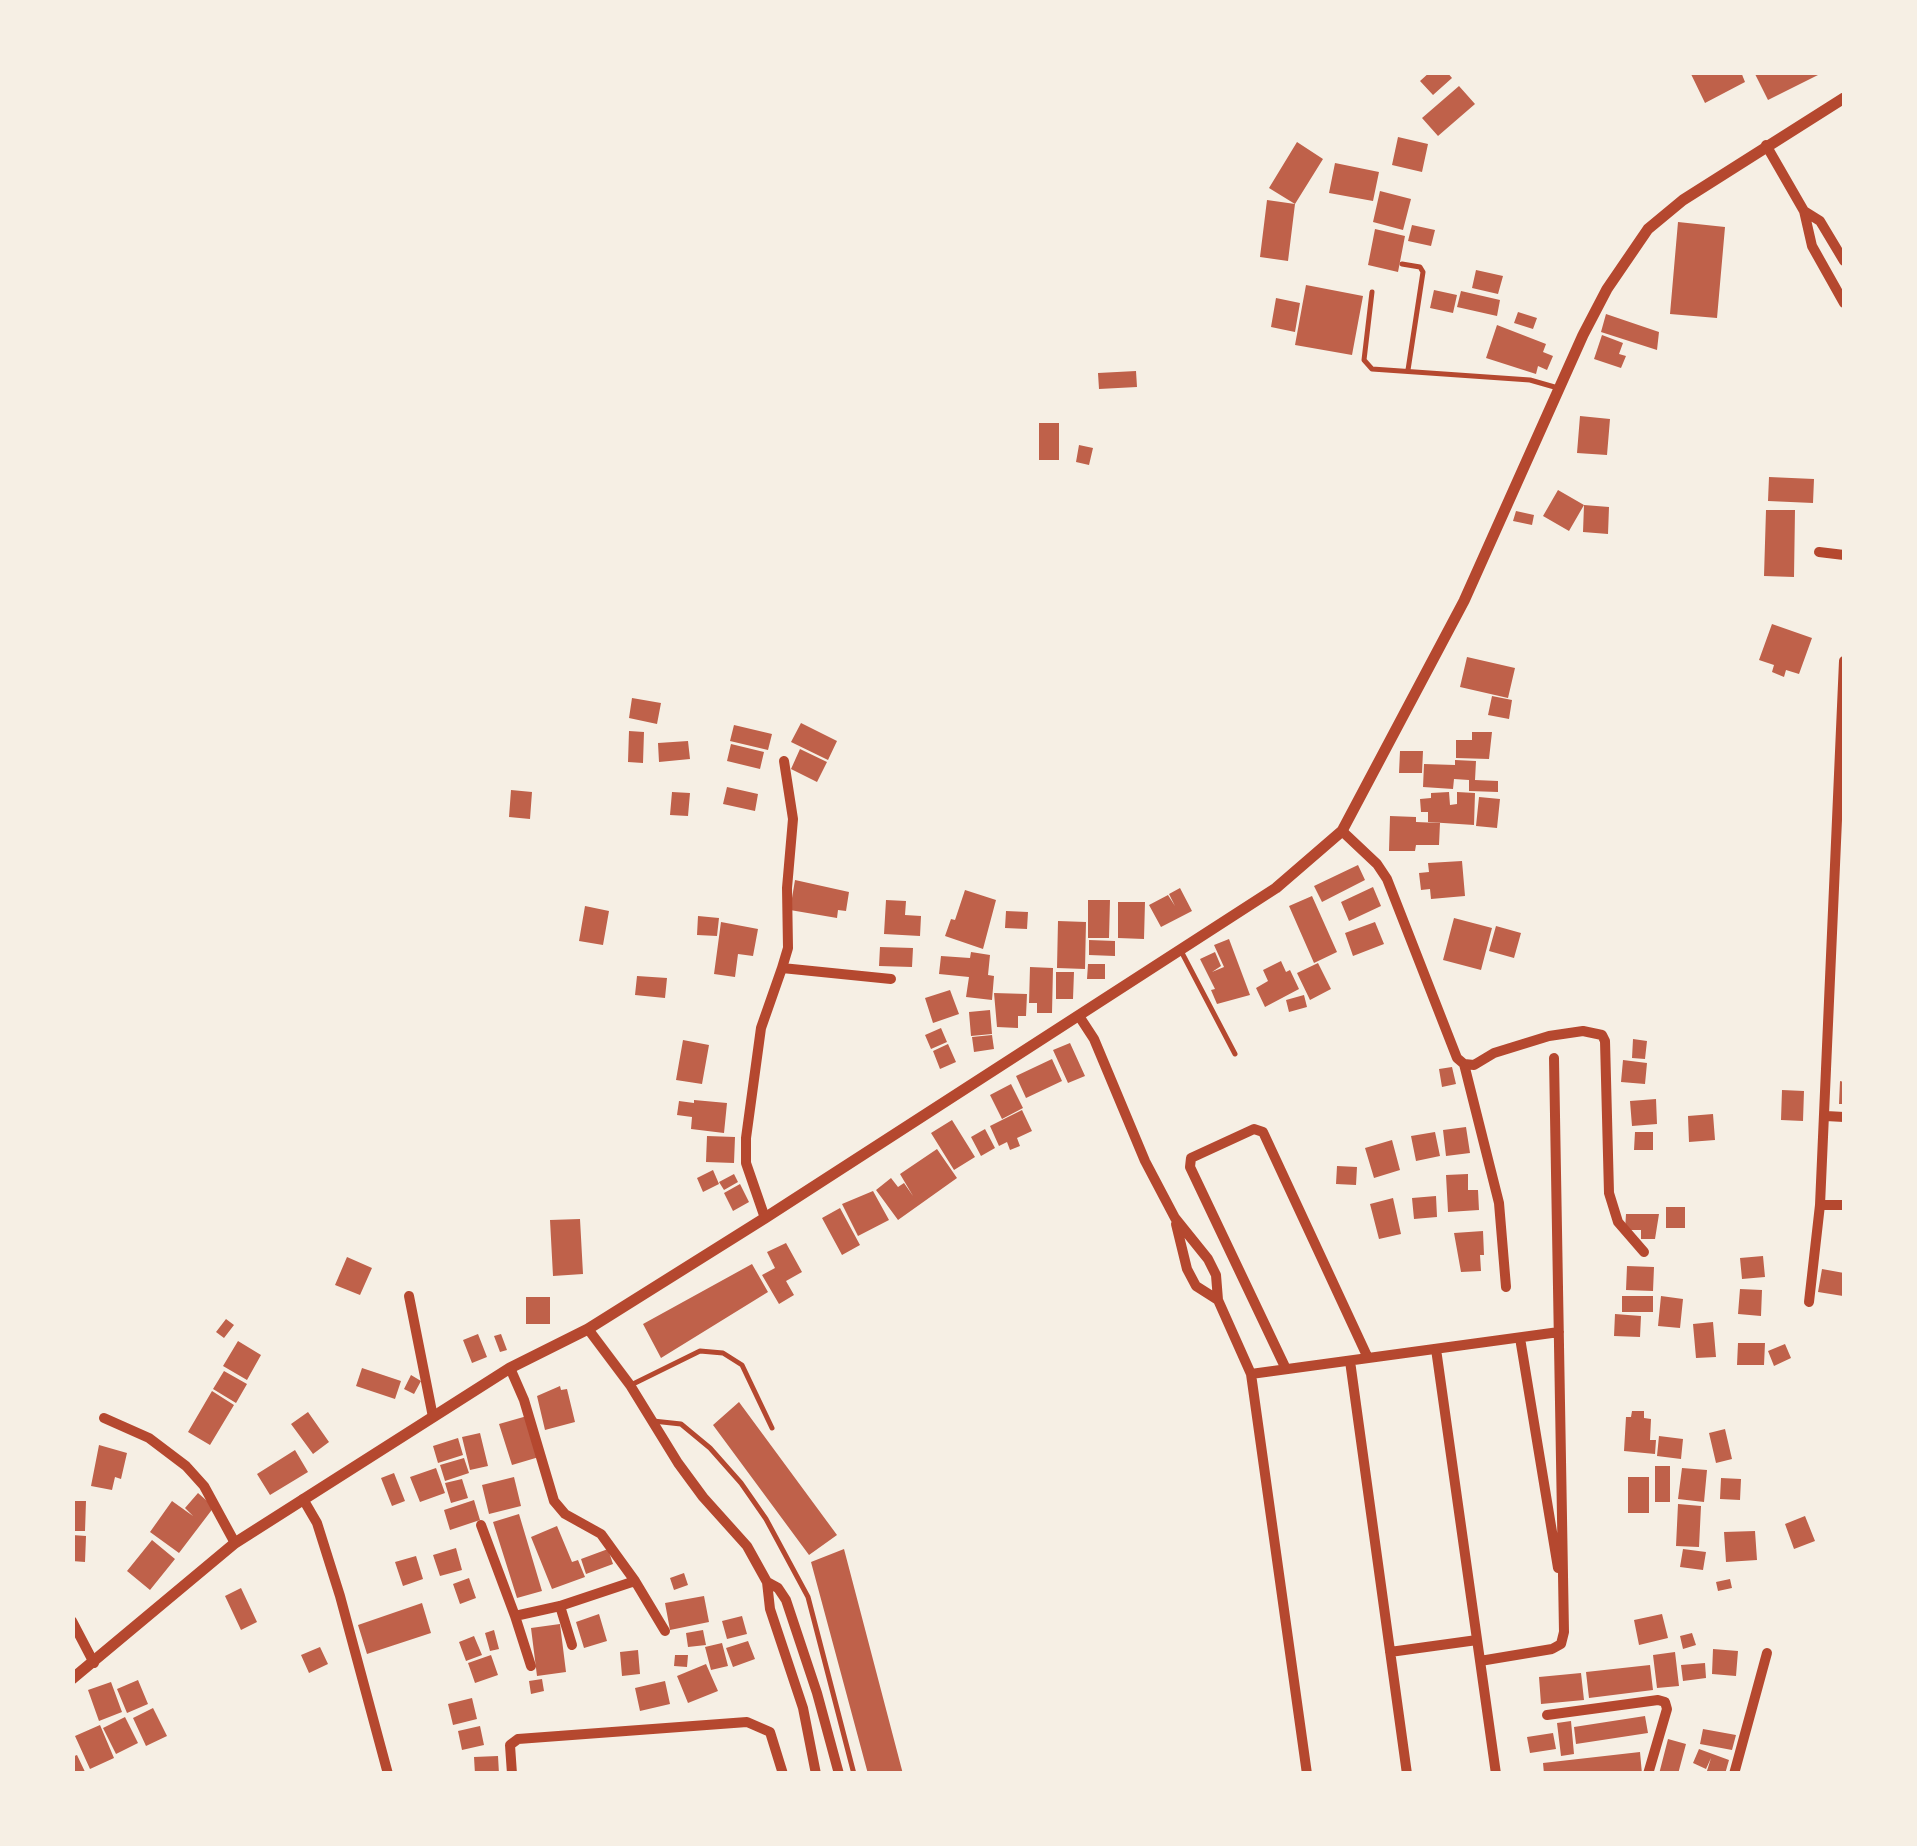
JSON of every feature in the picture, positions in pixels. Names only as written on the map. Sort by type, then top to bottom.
[{"type":"street","points":[[72,1679],[235,1542],[510,1368],[588,1329],[1079,1016],[1276,888],[1342,832],[1464,601],[1608,289],[1648,228],[1683,200],[1844,98]]},
{"type":"street","points":[[1766,145],[1804,210],[1812,246],[1844,303]]},
{"type":"street","points":[[1804,210],[1820,222],[1844,260]]},
{"type":"street","points":[[1819,552],[1844,555]]},
{"type":"street","points":[[1810,1302],[1826,1116],[1840,857],[1844,660]]},
{"type":"street","points":[[764,1218],[746,1163],[746,1138],[762,1028],[788,948],[787,888],[793,820],[784,761]]},
{"type":"street","points":[[1342,832],[1378,864],[1387,879],[1457,1058],[1464,1064],[1499,1203],[1506,1287]]},
{"type":"street","points":[[782,968],[890,979]]},
{"type":"street","points":[[1079,1016],[1094,1039],[1145,1161],[1175,1218],[1216,1275],[1218,1300],[1250,1374],[1307,1774]]},
{"type":"street","points":[[1464,1064],[1474,1064],[1494,1053],[1549,1036],[1583,1031],[1602,1035],[1609,1194],[1618,1222],[1644,1252]]},
{"type":"street","points":[[1480,1661],[1552,1650],[1561,1644],[1564,1604],[1554,1058]]},
{"type":"street","points":[[1826,1116],[1844,1118]]},
{"type":"street","points":[[1286,1369],[1190,1166],[1191,1158],[1254,1129],[1263,1132],[1368,1358]]},
{"type":"street","points":[[1820,1205],[1844,1204]]},
{"type":"street","points":[[1175,1218],[1187,1269],[1196,1286],[1218,1300]]},
{"type":"street","points":[[410,1296],[433,1418]]},
{"type":"street","points":[[588,1329],[630,1385],[703,1498],[747,1546],[767,1582],[770,1609],[802,1708],[816,1774]]},
{"type":"street","points":[[1250,1374],[1559,1332]]},
{"type":"street","points":[[1520,1338],[1564,1604]]},
{"type":"street","points":[[1436,1349],[1496,1774]]},
{"type":"street","points":[[1350,1360],[1408,1774]]},
{"type":"street","points":[[510,1368],[524,1400],[554,1501],[565,1514],[601,1534],[665,1631]]},
{"type":"street","points":[[104,1418],[149,1438],[186,1466],[204,1486],[235,1542]]},
{"type":"street","points":[[303,1499],[317,1523],[340,1596],[388,1774]]},
{"type":"street","points":[[481,1525],[531,1666]]},
{"type":"street","points":[[515,1616],[635,1581]]},
{"type":"street","points":[[767,1582],[778,1588],[786,1600],[840,1774]]},
{"type":"street","points":[[560,1606],[572,1646]]},
{"type":"street","points":[[72,1621],[94,1663]]},
{"type":"street","points":[[1390,1652],[1477,1640]]},
{"type":"street","points":[[1734,1774],[1768,1653]]},
{"type":"street","points":[[1547,1714],[1666,1702],[1648,1774]]},
{"type":"street","points":[[512,1774],[510,1745],[518,1739],[747,1722],[770,1732],[784,1774]]},
{"type":"lane","points":[[1402,264],[1420,267],[1424,272],[1408,370]]},
{"type":"lane","points":[[1372,292],[1366,366],[1530,380],[1561,388]]},
{"type":"lane","points":[[1180,950],[1235,1054]]},
{"type":"lane","points":[[630,1385],[700,1351],[722,1353],[742,1365],[772,1428]]},
{"type":"lane","points":[[650,1420],[681,1424],[710,1448],[741,1482],[766,1519],[808,1598],[854,1774]]},
{"type":"building","points":[[1430,72],[1447,72],[1452,78],[1433,95],[1420,81]]},
{"type":"building","points":[[1690,72],[1741,72],[1745,82],[1705,103]]},
{"type":"building","points":[[1754,72],[1824,72],[1768,100]]},
{"type":"building","points":[[1459,86],[1475,104],[1438,136],[1422,118]]},
{"type":"building","points":[[1398,137],[1428,144],[1422,172],[1392,165]]},
{"type":"building","points":[[1297,142],[1323,159],[1295,204],[1269,188]]},
{"type":"building","points":[[1335,163],[1379,172],[1373,201],[1329,193]]},
{"type":"building","points":[[1380,191],[1411,199],[1403,230],[1373,222]]},
{"type":"building","points":[[1267,200],[1295,204],[1288,261],[1260,257]]},
{"type":"building","points":[[1678,222],[1725,227],[1717,318],[1670,314]]},
{"type":"building","points":[[1412,225],[1435,230],[1431,246],[1408,241]]},
{"type":"building","points":[[1375,229],[1405,236],[1398,272],[1368,265]]},
{"type":"building","points":[[1476,270],[1503,276],[1498,294],[1472,288]]},
{"type":"building","points":[[1306,285],[1363,296],[1352,355],[1295,345]]},
{"type":"building","points":[[1434,290],[1457,295],[1453,313],[1430,308]]},
{"type":"building","points":[[1461,291],[1500,300],[1497,316],[1457,307]]},
{"type":"building","points":[[1276,298],[1300,303],[1295,332],[1271,327]]},
{"type":"building","points":[[1518,312],[1537,318],[1533,329],[1514,323]]},
{"type":"building","points":[[1606,314],[1659,332],[1657,350],[1601,332]]},
{"type":"building","points":[[1497,325],[1546,344],[1543,352],[1553,356],[1547,370],[1538,366],[1536,374],[1486,358]]},
{"type":"building","points":[[1602,335],[1623,343],[1619,354],[1626,356],[1621,368],[1594,359]]},
{"type":"building","points":[[1136,371],[1137,387],[1099,389],[1098,373]]},
{"type":"building","points":[[1580,416],[1610,419],[1607,455],[1577,453]]},
{"type":"building","points":[[1039,423],[1059,423],[1059,460],[1039,460]]},
{"type":"building","points":[[1079,445],[1093,448],[1089,465],[1076,462]]},
{"type":"building","points":[[1769,477],[1814,479],[1813,503],[1768,501]]},
{"type":"building","points":[[1558,490],[1584,505],[1569,531],[1543,516]]},
{"type":"building","points":[[1584,505],[1609,507],[1608,534],[1583,532]]},
{"type":"building","points":[[1766,510],[1795,510],[1794,577],[1764,576]]},
{"type":"building","points":[[1516,511],[1534,515],[1532,525],[1513,521]]},
{"type":"building","points":[[1772,624],[1812,638],[1799,674],[1786,670],[1784,677],[1772,672],[1774,665],[1759,660]]},
{"type":"building","points":[[1467,657],[1515,668],[1508,698],[1460,687]]},
{"type":"building","points":[[1492,696],[1512,700],[1509,719],[1488,715]]},
{"type":"building","points":[[632,698],[661,703],[657,724],[629,718]]},
{"type":"building","points":[[801,723],[837,741],[828,760],[791,742]]},
{"type":"building","points":[[734,725],[772,734],[768,750],[730,741]]},
{"type":"building","points":[[629,731],[644,732],[643,763],[628,762]]},
{"type":"building","points":[[1472,732],[1492,732],[1489,759],[1456,758],[1456,740],[1472,740]]},
{"type":"building","points":[[688,741],[690,759],[659,762],[658,743]]},
{"type":"building","points":[[731,744],[764,752],[760,769],[727,761]]},
{"type":"building","points":[[800,749],[827,762],[817,782],[791,769]]},
{"type":"building","points":[[1400,751],[1423,751],[1422,773],[1399,773]]},
{"type":"building","points":[[1455,760],[1476,761],[1475,780],[1498,781],[1498,792],[1469,791],[1469,780],[1454,779],[1453,789],[1423,787],[1424,764],[1455,765]]},
{"type":"building","points":[[727,787],[758,794],[755,811],[723,804]]},
{"type":"building","points":[[511,790],[532,792],[530,819],[509,817]]},
{"type":"building","points":[[672,792],[690,793],[688,816],[670,815]]},
{"type":"building","points":[[1449,792],[1450,805],[1457,804],[1457,792],[1475,793],[1474,825],[1428,822],[1428,812],[1421,812],[1420,799],[1431,798],[1431,793]]},
{"type":"building","points":[[1479,797],[1500,799],[1497,828],[1476,826]]},
{"type":"building","points":[[1390,816],[1440,823],[1439,845],[1416,845],[1415,851],[1389,851]]},
{"type":"building","points":[[1462,861],[1465,896],[1431,899],[1430,889],[1421,890],[1419,873],[1429,872],[1428,863]]},
{"type":"building","points":[[1358,865],[1365,880],[1322,902],[1314,886]]},
{"type":"building","points":[[795,880],[849,892],[846,911],[838,910],[837,918],[790,910]]},
{"type":"building","points":[[1373,887],[1381,906],[1349,921],[1341,902]]},
{"type":"building","points":[[1180,888],[1192,911],[1161,927],[1149,905],[1168,895],[1175,906],[1169,894]]},
{"type":"building","points":[[965,890],[996,900],[983,949],[945,936]]},
{"type":"building","points":[[1312,896],[1337,952],[1314,963],[1289,906]]},
{"type":"building","points":[[886,900],[906,901],[905,915],[921,916],[920,936],[884,934]]},
{"type":"building","points":[[1088,900],[1110,900],[1109,938],[1088,938]]},
{"type":"building","points":[[1118,902],[1145,902],[1144,939],[1118,938]]},
{"type":"building","points":[[585,906],[609,911],[603,945],[579,941]]},
{"type":"building","points":[[1006,911],[1028,912],[1027,929],[1005,928]]},
{"type":"building","points":[[698,916],[719,918],[717,936],[697,935]]},
{"type":"building","points":[[1454,918],[1492,928],[1481,970],[1443,960]]},
{"type":"building","points":[[1058,921],[1086,922],[1085,969],[1057,968]]},
{"type":"building","points":[[721,922],[758,929],[753,956],[738,954],[735,977],[714,974]]},
{"type":"building","points":[[1375,922],[1384,944],[1353,956],[1345,933]]},
{"type":"building","points":[[1496,926],[1521,933],[1514,958],[1489,951]]},
{"type":"building","points":[[1229,939],[1250,995],[1217,1004],[1211,990],[1215,989],[1200,959],[1215,952],[1221,966],[1212,972],[1224,967],[1214,945]]},
{"type":"building","points":[[1089,940],[1115,941],[1115,956],[1089,955]]},
{"type":"building","points":[[880,947],[913,948],[912,967],[879,966]]},
{"type":"building","points":[[971,952],[990,955],[988,975],[994,976],[992,1000],[966,997],[969,977],[939,974],[941,956],[970,958]]},
{"type":"building","points":[[1281,961],[1299,989],[1265,1007],[1256,988],[1268,981],[1263,970]]},
{"type":"building","points":[[1318,963],[1331,989],[1310,1000],[1297,973]]},
{"type":"building","points":[[1088,964],[1105,964],[1105,979],[1087,979]]},
{"type":"building","points":[[1030,967],[1053,968],[1052,1013],[1037,1013],[1037,1003],[1029,1003]]},
{"type":"building","points":[[1056,972],[1074,972],[1073,999],[1056,999]]},
{"type":"building","points":[[637,976],[667,978],[665,998],[635,995]]},
{"type":"building","points":[[950,990],[959,1014],[933,1023],[925,998]]},
{"type":"building","points":[[994,993],[1027,994],[1026,1016],[1018,1016],[1018,1028],[997,1027]]},
{"type":"building","points":[[1304,995],[1307,1007],[1289,1012],[1286,1000]]},
{"type":"building","points":[[990,1010],[992,1034],[971,1036],[969,1012]]},
{"type":"building","points":[[941,1028],[947,1042],[931,1049],[925,1035]]},
{"type":"building","points":[[992,1035],[994,1049],[974,1052],[972,1037]]},
{"type":"building","points":[[1633,1039],[1647,1041],[1645,1059],[1632,1058]]},
{"type":"building","points":[[683,1040],[709,1045],[702,1084],[676,1080]]},
{"type":"building","points":[[1070,1043],[1085,1076],[1068,1083],[1053,1050]]},
{"type":"building","points":[[948,1044],[956,1062],[940,1069],[933,1051]]},
{"type":"building","points":[[1052,1059],[1062,1081],[1026,1098],[1016,1076]]},
{"type":"building","points":[[1623,1060],[1647,1063],[1645,1084],[1621,1082]]},
{"type":"building","points":[[1452,1067],[1456,1084],[1442,1087],[1439,1069]]},
{"type":"building","points":[[1840,1081],[1844,1082],[1844,1104],[1839,1104]]},
{"type":"building","points":[[1011,1084],[1023,1108],[1002,1119],[990,1095]]},
{"type":"building","points":[[1782,1090],[1804,1091],[1803,1121],[1781,1120]]},
{"type":"building","points":[[1656,1099],[1657,1124],[1632,1126],[1630,1101]]},
{"type":"building","points":[[679,1101],[727,1103],[724,1133],[691,1129],[692,1117],[677,1115]]},
{"type":"building","points":[[1022,1110],[1032,1131],[1017,1138],[1020,1146],[1010,1150],[1007,1142],[999,1146],[990,1126]]},
{"type":"building","points":[[1713,1114],[1715,1140],[1689,1142],[1688,1116]]},
{"type":"building","points":[[952,1120],[975,1157],[954,1170],[931,1133]]},
{"type":"building","points":[[1466,1127],[1470,1153],[1446,1156],[1443,1130]]},
{"type":"building","points":[[985,1129],[995,1148],[981,1156],[971,1137]]},
{"type":"building","points":[[1435,1132],[1440,1156],[1416,1161],[1411,1136]]},
{"type":"building","points":[[1635,1132],[1653,1132],[1653,1150],[1634,1150]]},
{"type":"building","points":[[707,1136],[735,1137],[734,1163],[706,1162]]},
{"type":"building","points":[[1392,1140],[1400,1170],[1374,1178],[1365,1148]]},
{"type":"building","points":[[937,1149],[957,1178],[898,1220],[876,1190],[891,1178],[898,1187],[904,1183],[913,1196],[900,1174]]},
{"type":"building","points":[[1337,1166],[1357,1167],[1356,1185],[1336,1184]]},
{"type":"building","points":[[713,1170],[719,1184],[703,1192],[697,1178]]},
{"type":"building","points":[[734,1174],[738,1182],[724,1190],[719,1182]]},
{"type":"building","points":[[1468,1174],[1468,1190],[1478,1190],[1479,1210],[1448,1212],[1446,1175]]},
{"type":"building","points":[[740,1184],[749,1202],[733,1211],[724,1193]]},
{"type":"building","points":[[873,1191],[889,1220],[858,1236],[842,1204]]},
{"type":"building","points":[[1436,1196],[1437,1217],[1414,1219],[1412,1198]]},
{"type":"building","points":[[1393,1198],[1401,1234],[1379,1239],[1370,1204]]},
{"type":"building","points":[[1666,1207],[1685,1207],[1685,1228],[1666,1228]]},
{"type":"building","points":[[840,1208],[860,1245],[842,1255],[822,1218]]},
{"type":"building","points":[[1626,1214],[1659,1214],[1655,1239],[1641,1239],[1641,1230],[1625,1230]]},
{"type":"building","points":[[580,1219],[583,1274],[553,1276],[550,1220]]},
{"type":"building","points":[[1483,1231],[1481,1271],[1461,1272],[1454,1233]]},
{"type":"building","points":[[786,1243],[802,1272],[786,1281],[794,1295],[779,1304],[762,1275],[775,1268],[767,1252]]},
{"type":"building","points":[[1763,1256],[1765,1277],[1742,1279],[1740,1258]]},
{"type":"building","points":[[347,1257],[372,1268],[360,1295],[335,1285]]},
{"type":"building","points":[[752,1264],[768,1292],[661,1358],[643,1324]]},
{"type":"building","points":[[1627,1266],[1654,1267],[1653,1291],[1626,1290]]},
{"type":"building","points":[[1822,1269],[1844,1273],[1843,1296],[1818,1292]]},
{"type":"building","points":[[1740,1289],[1762,1290],[1761,1316],[1738,1314]]},
{"type":"building","points":[[1622,1296],[1653,1296],[1653,1312],[1622,1312]]},
{"type":"building","points":[[1661,1296],[1683,1299],[1680,1328],[1658,1326]]},
{"type":"building","points":[[526,1297],[550,1297],[550,1324],[526,1324]]},
{"type":"building","points":[[1615,1314],[1641,1316],[1640,1337],[1614,1336]]},
{"type":"building","points":[[226,1319],[234,1325],[224,1338],[216,1332]]},
{"type":"building","points":[[1713,1322],[1716,1357],[1696,1358],[1693,1324]]},
{"type":"building","points":[[478,1334],[487,1357],[472,1363],[463,1340]]},
{"type":"building","points":[[501,1334],[507,1350],[500,1352],[494,1336]]},
{"type":"building","points":[[238,1341],[261,1355],[247,1380],[223,1366]]},
{"type":"building","points":[[1738,1343],[1765,1343],[1764,1365],[1737,1365]]},
{"type":"building","points":[[1785,1344],[1791,1358],[1774,1366],[1768,1351]]},
{"type":"building","points":[[362,1368],[401,1381],[395,1399],[356,1386]]},
{"type":"building","points":[[224,1371],[247,1384],[236,1403],[213,1389]]},
{"type":"building","points":[[411,1375],[421,1381],[414,1394],[404,1389]]},
{"type":"building","points":[[560,1386],[561,1390],[567,1389],[575,1422],[545,1430],[537,1396]]},
{"type":"building","points":[[212,1391],[234,1405],[210,1445],[188,1432]]},
{"type":"building","points":[[739,1402],[837,1535],[809,1555],[713,1425]]},
{"type":"building","points":[[1632,1411],[1644,1411],[1644,1418],[1651,1419],[1650,1440],[1656,1440],[1655,1454],[1624,1451],[1626,1417],[1631,1417]]},
{"type":"building","points":[[308,1412],[329,1442],[313,1454],[291,1424]]},
{"type":"building","points":[[527,1416],[539,1457],[512,1465],[499,1424]]},
{"type":"building","points":[[1725,1429],[1732,1459],[1716,1463],[1709,1433]]},
{"type":"building","points":[[480,1433],[488,1466],[470,1470],[462,1437]]},
{"type":"building","points":[[1659,1436],[1683,1439],[1681,1459],[1657,1456]]},
{"type":"building","points":[[458,1438],[463,1455],[438,1463],[433,1446]]},
{"type":"building","points":[[99,1445],[127,1453],[121,1479],[115,1477],[112,1490],[91,1486]]},
{"type":"building","points":[[295,1450],[308,1472],[270,1495],[257,1474]]},
{"type":"building","points":[[464,1458],[469,1473],[445,1481],[440,1465]]},
{"type":"building","points":[[1655,1466],[1670,1466],[1670,1502],[1655,1502]]},
{"type":"building","points":[[436,1468],[445,1493],[420,1502],[410,1477]]},
{"type":"building","points":[[1682,1468],[1707,1470],[1704,1502],[1678,1499]]},
{"type":"building","points":[[394,1473],[405,1501],[392,1506],[381,1478]]},
{"type":"building","points":[[514,1477],[521,1506],[489,1514],[482,1485]]},
{"type":"building","points":[[1628,1477],[1649,1477],[1649,1513],[1628,1513]]},
{"type":"building","points":[[1721,1478],[1741,1479],[1740,1500],[1720,1499]]},
{"type":"building","points":[[462,1479],[468,1498],[451,1503],[445,1483]]},
{"type":"building","points":[[198,1493],[214,1507],[179,1553],[150,1532],[172,1501],[193,1516],[185,1508]]},
{"type":"building","points":[[474,1500],[480,1520],[450,1530],[444,1510]]},
{"type":"building","points":[[72,1501],[86,1501],[85,1531],[72,1531]]},
{"type":"building","points":[[1678,1504],[1701,1506],[1699,1547],[1676,1546]]},
{"type":"building","points":[[519,1514],[542,1591],[517,1598],[493,1522]]},
{"type":"building","points":[[1805,1516],[1815,1541],[1794,1549],[1785,1524]]},
{"type":"building","points":[[557,1526],[572,1562],[578,1560],[585,1577],[552,1589],[531,1537]]},
{"type":"building","points":[[1755,1531],[1757,1560],[1726,1562],[1724,1532]]},
{"type":"building","points":[[72,1535],[86,1536],[85,1562],[72,1561]]},
{"type":"building","points":[[152,1540],[175,1559],[150,1590],[127,1571]]},
{"type":"building","points":[[456,1548],[462,1570],[440,1576],[433,1555]]},
{"type":"building","points":[[608,1549],[613,1564],[586,1574],[581,1559]]},
{"type":"building","points":[[844,1549],[903,1774],[868,1774],[811,1562]]},
{"type":"building","points":[[1683,1549],[1706,1552],[1703,1570],[1680,1567]]},
{"type":"building","points":[[416,1556],[423,1579],[403,1586],[395,1562]]},
{"type":"building","points":[[684,1573],[688,1585],[674,1590],[670,1578]]},
{"type":"building","points":[[469,1578],[476,1598],[460,1604],[453,1584]]},
{"type":"building","points":[[1730,1579],[1732,1588],[1718,1591],[1716,1582]]},
{"type":"building","points":[[241,1588],[257,1622],[241,1630],[225,1596]]},
{"type":"building","points":[[704,1596],[709,1622],[670,1630],[665,1603]]},
{"type":"building","points":[[422,1603],[431,1633],[367,1654],[358,1625]]},
{"type":"building","points":[[599,1614],[607,1641],[584,1648],[576,1622]]},
{"type":"building","points":[[1662,1614],[1668,1638],[1639,1645],[1634,1620]]},
{"type":"building","points":[[742,1616],[747,1634],[727,1639],[722,1621]]},
{"type":"building","points":[[560,1624],[566,1672],[537,1676],[531,1628]]},
{"type":"building","points":[[494,1630],[499,1649],[490,1651],[485,1633]]},
{"type":"building","points":[[703,1630],[706,1645],[688,1647],[686,1633]]},
{"type":"building","points":[[1692,1633],[1696,1645],[1683,1649],[1680,1636]]},
{"type":"building","points":[[474,1636],[482,1655],[466,1661],[459,1642]]},
{"type":"building","points":[[748,1641],[755,1659],[733,1667],[726,1648]]},
{"type":"building","points":[[722,1643],[728,1666],[711,1670],[705,1647]]},
{"type":"building","points":[[320,1647],[328,1664],[309,1673],[301,1655]]},
{"type":"building","points":[[1713,1649],[1738,1651],[1736,1676],[1712,1674]]},
{"type":"building","points":[[638,1650],[640,1674],[622,1676],[620,1652]]},
{"type":"building","points":[[1675,1652],[1679,1686],[1657,1688],[1653,1655]]},
{"type":"building","points":[[491,1655],[498,1675],[475,1683],[468,1663]]},
{"type":"building","points":[[675,1655],[688,1655],[687,1667],[674,1666]]},
{"type":"building","points":[[1705,1663],[1706,1678],[1683,1681],[1681,1665]]},
{"type":"building","points":[[706,1664],[718,1691],[688,1703],[677,1676]]},
{"type":"building","points":[[1650,1665],[1653,1690],[1589,1698],[1586,1672]]},
{"type":"building","points":[[1581,1673],[1584,1700],[1541,1704],[1539,1677]]},
{"type":"building","points":[[542,1679],[544,1691],[531,1694],[529,1681]]},
{"type":"building","points":[[138,1680],[148,1704],[127,1713],[117,1689]]},
{"type":"building","points":[[665,1681],[670,1704],[640,1711],[635,1688]]},
{"type":"building","points":[[111,1682],[122,1712],[99,1721],[88,1690]]},
{"type":"building","points":[[472,1698],[477,1719],[453,1725],[448,1704]]},
{"type":"building","points":[[153,1708],[167,1736],[146,1746],[133,1718]]},
{"type":"building","points":[[1645,1716],[1648,1733],[1576,1744],[1574,1727]]},
{"type":"building","points":[[125,1717],[138,1743],[116,1754],[103,1728]]},
{"type":"building","points":[[1571,1721],[1574,1754],[1561,1756],[1557,1723]]},
{"type":"building","points":[[100,1725],[114,1758],[90,1769],[75,1736]]},
{"type":"building","points":[[480,1726],[484,1745],[462,1750],[458,1731]]},
{"type":"building","points":[[1703,1729],[1736,1735],[1732,1750],[1700,1744]]},
{"type":"building","points":[[1553,1733],[1556,1749],[1530,1753],[1527,1737]]},
{"type":"building","points":[[1668,1739],[1686,1744],[1678,1774],[1659,1774]]},
{"type":"building","points":[[1699,1749],[1729,1760],[1725,1774],[1706,1774],[1711,1758],[1706,1769],[1693,1763]]},
{"type":"building","points":[[1640,1752],[1642,1774],[1544,1774],[1543,1763]]},
{"type":"building","points":[[77,1755],[86,1774],[72,1774],[72,1757]]},
{"type":"building","points":[[498,1756],[499,1774],[475,1774],[474,1757]]}]
